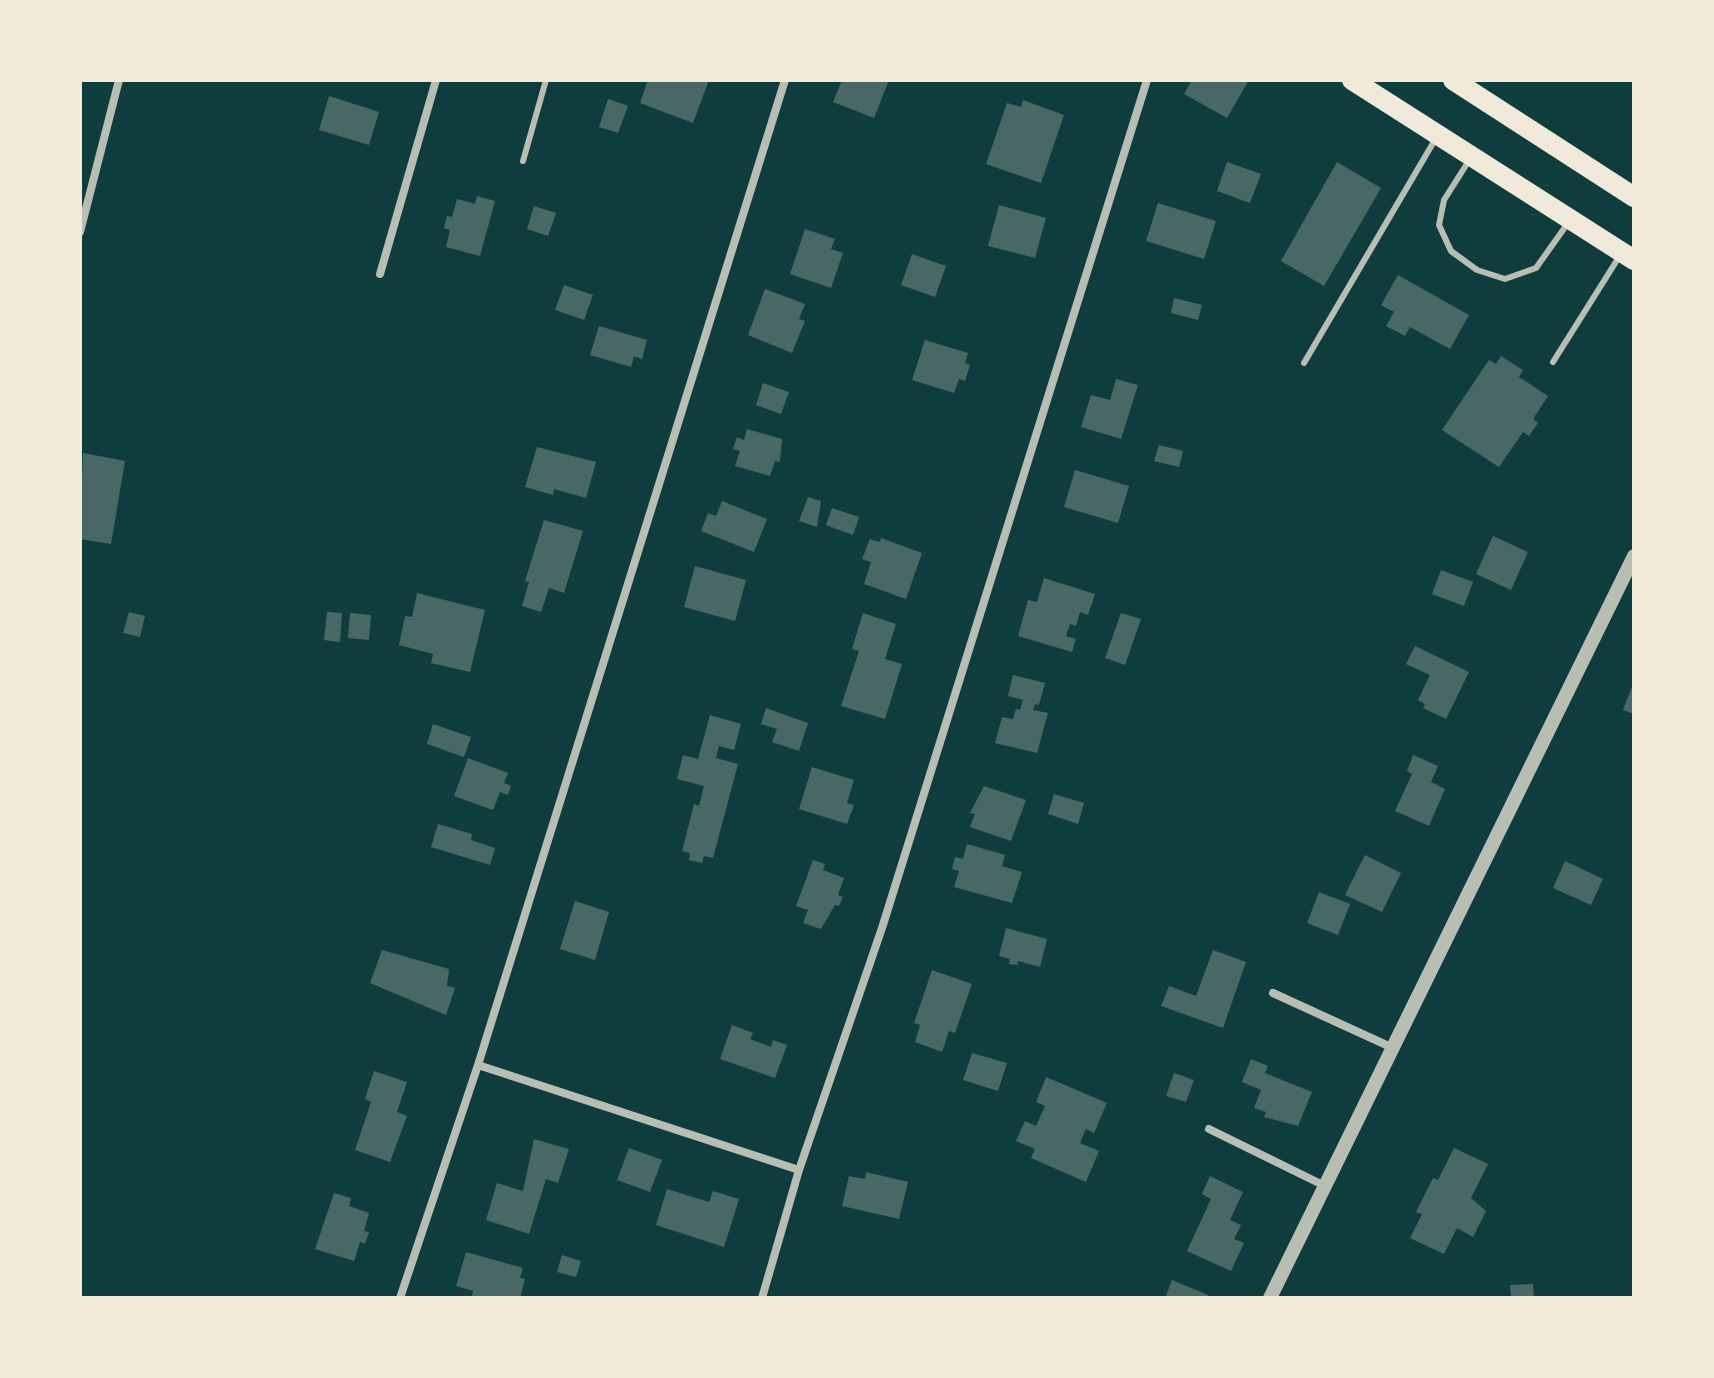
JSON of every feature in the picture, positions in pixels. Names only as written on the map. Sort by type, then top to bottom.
[{"type":"main road","points":[[1352,80],[1628,256]]},
{"type":"main road","points":[[1453,80],[1634,197]]},
{"type":"street","points":[[80,232],[84,195],[119,80]]},
{"type":"street","points":[[380,274],[436,80]]},
{"type":"street","points":[[400,1298],[478,1065],[785,80]]},
{"type":"street","points":[[762,1298],[799,1170],[882,928],[1147,80]]},
{"type":"street","points":[[1270,1298],[1634,556]]},
{"type":"street","points":[[1273,993],[1393,1048]]},
{"type":"street","points":[[478,1065],[799,1170]]},
{"type":"street","points":[[1209,1129],[1325,1186]]},
{"type":"lane","points":[[523,161],[546,80]]},
{"type":"lane","points":[[1304,363],[1438,135]]},
{"type":"lane","points":[[1471,156],[1444,200],[1439,225],[1451,251],[1477,270],[1505,279],[1536,268],[1570,220]]},
{"type":"lane","points":[[1553,362],[1628,256]]},
{"type":"building","points":[[648,80],[709,80],[693,123],[640,103]]},
{"type":"building","points":[[842,80],[889,80],[874,118],[833,102]]},
{"type":"building","points":[[1192,80],[1249,80],[1227,118],[1184,94]]},
{"type":"building","points":[[329,96],[379,112],[369,145],[319,130]]},
{"type":"building","points":[[608,99],[628,106],[618,133],[599,127]]},
{"type":"building","points":[[1023,100],[1064,115],[1041,183],[986,164],[1007,103],[1021,107]]},
{"type":"building","points":[[1227,162],[1261,174],[1250,203],[1217,191]]},
{"type":"building","points":[[1337,162],[1381,188],[1324,286],[1281,261]]},
{"type":"building","points":[[477,196],[495,201],[480,256],[446,247],[450,230],[444,228],[447,216],[452,217],[457,199],[475,204]]},
{"type":"building","points":[[1158,203],[1216,221],[1204,259],[1146,241]]},
{"type":"building","points":[[999,205],[1046,218],[1035,258],[988,246]]},
{"type":"building","points":[[534,206],[556,213],[548,236],[527,229]]},
{"type":"building","points":[[805,229],[835,239],[831,249],[843,253],[831,288],[790,274]]},
{"type":"building","points":[[912,254],[946,266],[935,297],[901,285]]},
{"type":"building","points":[[1398,275],[1469,315],[1450,349],[1410,327],[1405,336],[1386,326],[1394,312],[1381,305]]},
{"type":"building","points":[[564,285],[593,295],[584,320],[555,310]]},
{"type":"building","points":[[765,289],[805,304],[799,319],[805,321],[792,353],[748,335]]},
{"type":"building","points":[[1174,298],[1202,305],[1198,320],[1171,313]]},
{"type":"building","points":[[599,326],[647,340],[642,359],[634,356],[631,367],[590,355]]},
{"type":"building","points":[[925,340],[968,353],[965,363],[970,365],[965,381],[959,379],[954,393],[912,380]]},
{"type":"building","points":[[1501,356],[1523,370],[1519,377],[1548,396],[1533,419],[1538,423],[1529,436],[1523,432],[1499,467],[1442,430],[1489,360],[1496,364]]},
{"type":"building","points":[[1116,379],[1138,385],[1121,439],[1081,427],[1091,395],[1110,400]]},
{"type":"building","points":[[763,383],[789,392],[781,414],[756,405]]},
{"type":"building","points":[[747,429],[782,439],[780,462],[775,461],[770,476],[735,466],[740,451],[733,449],[737,437],[744,440]]},
{"type":"building","points":[[1159,445],[1183,451],[1179,467],[1154,461]]},
{"type":"building","points":[[537,447],[596,462],[586,498],[554,489],[553,495],[525,487]]},
{"type":"building","points":[[83,453],[125,461],[111,544],[80,539]]},
{"type":"building","points":[[1075,470],[1129,486],[1118,523],[1064,507]]},
{"type":"building","points":[[808,497],[821,501],[817,527],[799,521]]},
{"type":"building","points":[[722,501],[767,519],[754,552],[701,531],[708,513],[716,516]]},
{"type":"building","points":[[832,508],[859,517],[853,535],[826,525]]},
{"type":"building","points":[[544,520],[583,531],[564,593],[549,588],[541,612],[522,606],[529,582],[525,581]]},
{"type":"building","points":[[1493,536],[1528,552],[1511,590],[1476,574]]},
{"type":"building","points":[[881,538],[922,553],[906,599],[864,584],[871,562],[862,559],[870,539],[880,542]]},
{"type":"building","points":[[695,566],[746,580],[735,621],[684,607]]},
{"type":"building","points":[[1441,570],[1473,582],[1464,606],[1432,594]]},
{"type":"building","points":[[1044,578],[1095,594],[1088,615],[1080,612],[1076,626],[1070,624],[1066,636],[1076,639],[1072,652],[1018,636],[1028,600],[1037,602]]},
{"type":"building","points":[[417,593],[485,610],[470,672],[431,663],[433,654],[399,645],[405,616],[412,617]]},
{"type":"building","points":[[129,612],[145,616],[140,637],[123,633]]},
{"type":"building","points":[[327,612],[342,613],[340,642],[324,640]]},
{"type":"building","points":[[350,613],[371,615],[369,640],[348,638]]},
{"type":"building","points":[[863,613],[896,624],[885,659],[902,664],[885,719],[841,706],[859,651],[852,649]]},
{"type":"building","points":[[1121,613],[1141,619],[1125,665],[1105,658]]},
{"type":"building","points":[[1415,646],[1469,672],[1446,719],[1423,708],[1425,704],[1418,700],[1430,675],[1406,664]]},
{"type":"building","points":[[1013,675],[1045,683],[1039,705],[1035,704],[1033,710],[1048,713],[1037,753],[995,743],[1002,717],[1013,719],[1023,700],[1008,696]]},
{"type":"building","points":[[1634,681],[1634,714],[1623,710]]},
{"type":"building","points":[[766,708],[808,723],[799,751],[772,742],[777,729],[761,724]]},
{"type":"building","points":[[710,715],[741,724],[734,750],[719,746],[716,758],[738,764],[713,858],[704,856],[702,863],[689,860],[690,853],[682,851],[694,804],[699,806],[704,786],[677,779],[683,755],[698,759]]},
{"type":"building","points":[[433,724],[471,737],[464,757],[427,744]]},
{"type":"building","points":[[1413,755],[1438,766],[1431,782],[1445,789],[1429,826],[1395,811],[1412,774],[1407,771]]},
{"type":"building","points":[[468,758],[508,773],[504,783],[511,786],[508,795],[500,792],[493,810],[454,796]]},
{"type":"building","points":[[812,767],[854,780],[847,803],[854,805],[847,824],[799,809]]},
{"type":"building","points":[[984,786],[1026,800],[1011,841],[970,827],[975,814],[970,813]]},
{"type":"building","points":[[1054,794],[1084,803],[1078,824],[1048,814]]},
{"type":"building","points":[[438,824],[472,834],[471,840],[495,848],[490,865],[431,847]]},
{"type":"building","points":[[967,844],[1005,855],[1002,866],[1022,872],[1012,903],[954,887],[959,871],[952,869],[955,857],[963,859]]},
{"type":"building","points":[[1365,855],[1401,873],[1382,912],[1345,895]]},
{"type":"building","points":[[813,860],[825,864],[823,870],[844,878],[838,895],[843,897],[839,906],[835,905],[821,929],[803,923],[808,910],[796,906]]},
{"type":"building","points":[[1565,861],[1603,879],[1591,905],[1553,888]]},
{"type":"building","points":[[1319,892],[1350,904],[1338,935],[1307,923]]},
{"type":"building","points":[[575,901],[609,912],[595,960],[560,949]]},
{"type":"building","points":[[1006,928],[1047,939],[1040,967],[1018,961],[1017,965],[1009,964],[1010,959],[999,956]]},
{"type":"building","points":[[382,950],[449,969],[447,986],[455,988],[446,1015],[370,983]]},
{"type":"building","points":[[1213,950],[1246,962],[1223,1028],[1161,1006],[1169,986],[1196,996]]},
{"type":"building","points":[[932,970],[972,984],[955,1033],[949,1031],[942,1052],[915,1042],[920,1025],[914,1023]]},
{"type":"building","points":[[732,1025],[753,1033],[750,1039],[771,1047],[773,1040],[787,1045],[775,1078],[720,1059]]},
{"type":"building","points":[[972,1053],[1007,1063],[998,1091],[963,1080]]},
{"type":"building","points":[[1251,1059],[1268,1066],[1265,1073],[1312,1092],[1298,1126],[1264,1117],[1266,1112],[1254,1108],[1261,1090],[1242,1082]]},
{"type":"building","points":[[374,1071],[407,1082],[397,1112],[407,1116],[390,1162],[355,1150],[371,1102],[365,1099]]},
{"type":"building","points":[[1174,1073],[1194,1080],[1186,1102],[1166,1096]]},
{"type":"building","points":[[1046,1077],[1107,1103],[1094,1133],[1086,1129],[1080,1143],[1099,1151],[1086,1182],[1031,1158],[1035,1149],[1016,1141],[1025,1121],[1036,1126],[1045,1106],[1036,1102]]},
{"type":"building","points":[[534,1139],[569,1149],[558,1183],[546,1179],[529,1234],[486,1220],[497,1183],[523,1191]]},
{"type":"building","points":[[629,1148],[662,1160],[650,1192],[617,1180]]},
{"type":"building","points":[[1454,1148],[1488,1164],[1471,1198],[1486,1211],[1473,1237],[1457,1228],[1444,1254],[1410,1238],[1422,1214],[1416,1212],[1433,1178],[1438,1180]]},
{"type":"building","points":[[866,1172],[908,1182],[899,1219],[842,1206],[849,1176],[865,1179]]},
{"type":"building","points":[[1210,1176],[1243,1192],[1230,1220],[1241,1225],[1234,1239],[1244,1243],[1231,1271],[1187,1251],[1211,1199],[1202,1194]]},
{"type":"building","points":[[667,1189],[709,1202],[713,1191],[739,1199],[724,1247],[656,1225]]},
{"type":"building","points":[[334,1193],[351,1198],[349,1206],[369,1213],[364,1231],[369,1232],[365,1244],[360,1242],[354,1261],[315,1249]]},
{"type":"building","points":[[466,1252],[523,1268],[520,1278],[525,1279],[520,1298],[480,1298],[472,1296],[473,1291],[456,1286]]},
{"type":"building","points":[[562,1255],[581,1261],[576,1277],[557,1272]]},
{"type":"building","points":[[1172,1280],[1208,1295],[1207,1298],[1165,1298]]},
{"type":"building","points":[[1533,1284],[1534,1298],[1511,1298],[1510,1285]]}]
